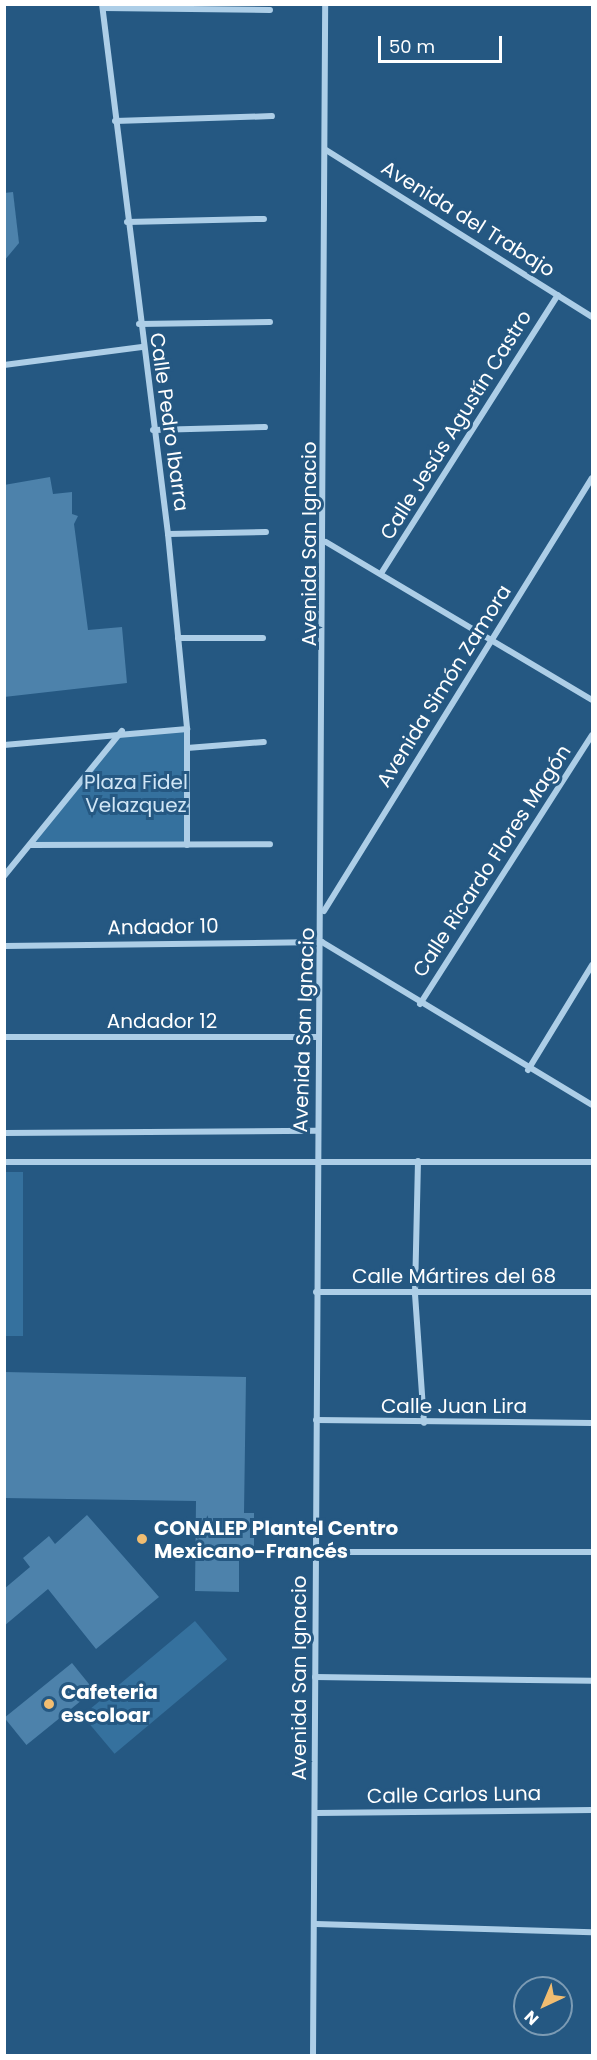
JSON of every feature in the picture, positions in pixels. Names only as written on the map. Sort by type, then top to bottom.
[{"type":"street","name":"Avenida San Ignacio","points":[[313,2055],[316,1924],[314,1552],[318,1164],[316,1131],[324,912],[325,4]]},
{"type":"street","points":[[103,6],[270,10]]},
{"type":"street","name":"Calle Pedro Ibarra","points":[[103,6],[139,324],[168,534],[187,729],[187,845]]},
{"type":"street","points":[[115,121],[272,116]]},
{"type":"street","name":"Avenida del Trabajo","points":[[326,150],[592,317]]},
{"type":"street","points":[[127,222],[264,219]]},
{"type":"street","name":"Calle Jesús Agustín Castro","points":[[382,572],[558,295]]},
{"type":"street","points":[[139,324],[270,322]]},
{"type":"street","points":[[4,365],[142,347]]},
{"type":"street","points":[[153,430],[265,427]]},
{"type":"street","name":"Avenida Simón Zamora","points":[[324,912],[592,478]]},
{"type":"street","points":[[168,534],[266,532]]},
{"type":"street","points":[[326,542],[493,637],[592,700]]},
{"type":"street","points":[[178,638],[263,638]]},
{"type":"street","points":[[4,745],[122,731],[187,729]]},
{"type":"street","points":[[4,876],[122,731]]},
{"type":"street","name":"Calle Ricardo Flores Magón","points":[[420,1004],[592,735]]},
{"type":"street","points":[[186,748],[264,742]]},
{"type":"street","points":[[31,845],[270,844]]},
{"type":"street","points":[[322,942],[528,1070],[592,1105]]},
{"type":"street","name":"Andador 10","points":[[4,945],[322,942]]},
{"type":"street","points":[[528,1070],[592,965]]},
{"type":"street","name":"Andador 12","points":[[4,1037],[319,1037]]},
{"type":"street","points":[[4,1133],[316,1131]]},
{"type":"street","points":[[418,1161],[415,1294],[424,1423]]},
{"type":"street","points":[[4,1162],[318,1164],[418,1161],[592,1162]]},
{"type":"street","name":"Calle Mártires del 68","points":[[316,1292],[415,1294],[592,1292]]},
{"type":"street","name":"Calle Juan Lira","points":[[316,1420],[424,1423],[592,1423]]},
{"type":"street","points":[[314,1552],[592,1552]]},
{"type":"street","points":[[315,1677],[592,1681]]},
{"type":"street","name":"Calle Carlos Luna","points":[[316,1813],[592,1810]]},
{"type":"street","points":[[316,1924],[592,1932]]},
{"type":"green space","name":"Plaza Fidel Velazquez","points":[[187,729],[187,845],[31,845],[122,731]]},
{"type":"green space","points":[[4,1172],[23,1172],[23,1336],[4,1336]]},
{"type":"green space","points":[[195,1621],[227,1659],[115,1754],[82,1715]]},
{"type":"building","points":[[13,192],[19,243],[4,261],[4,193]]},
{"type":"building","points":[[50,477],[53,494],[72,492],[72,514],[78,516],[74,524],[88,630],[122,627],[127,683],[4,697],[4,485]]},
{"type":"building","points":[[4,1372],[246,1377],[244,1513],[254,1513],[254,1559],[239,1559],[239,1592],[195,1591],[196,1501],[4,1498]]},
{"type":"building","points":[[87,1515],[159,1597],[96,1649],[48,1589],[4,1626],[4,1589],[30,1567],[23,1558],[49,1536],[55,1544]]},
{"type":"building","name":"Cafeteria escoloar","points":[[72,1663],[94,1690],[26,1745],[4,1718]]},
{"type":"place","name":"CONALEP Plantel Centro Mexicano-Francés","points":[[142,1539]]},
{"type":"place","name":"Cafeteria escoloar","points":[[49,1704]]}]
